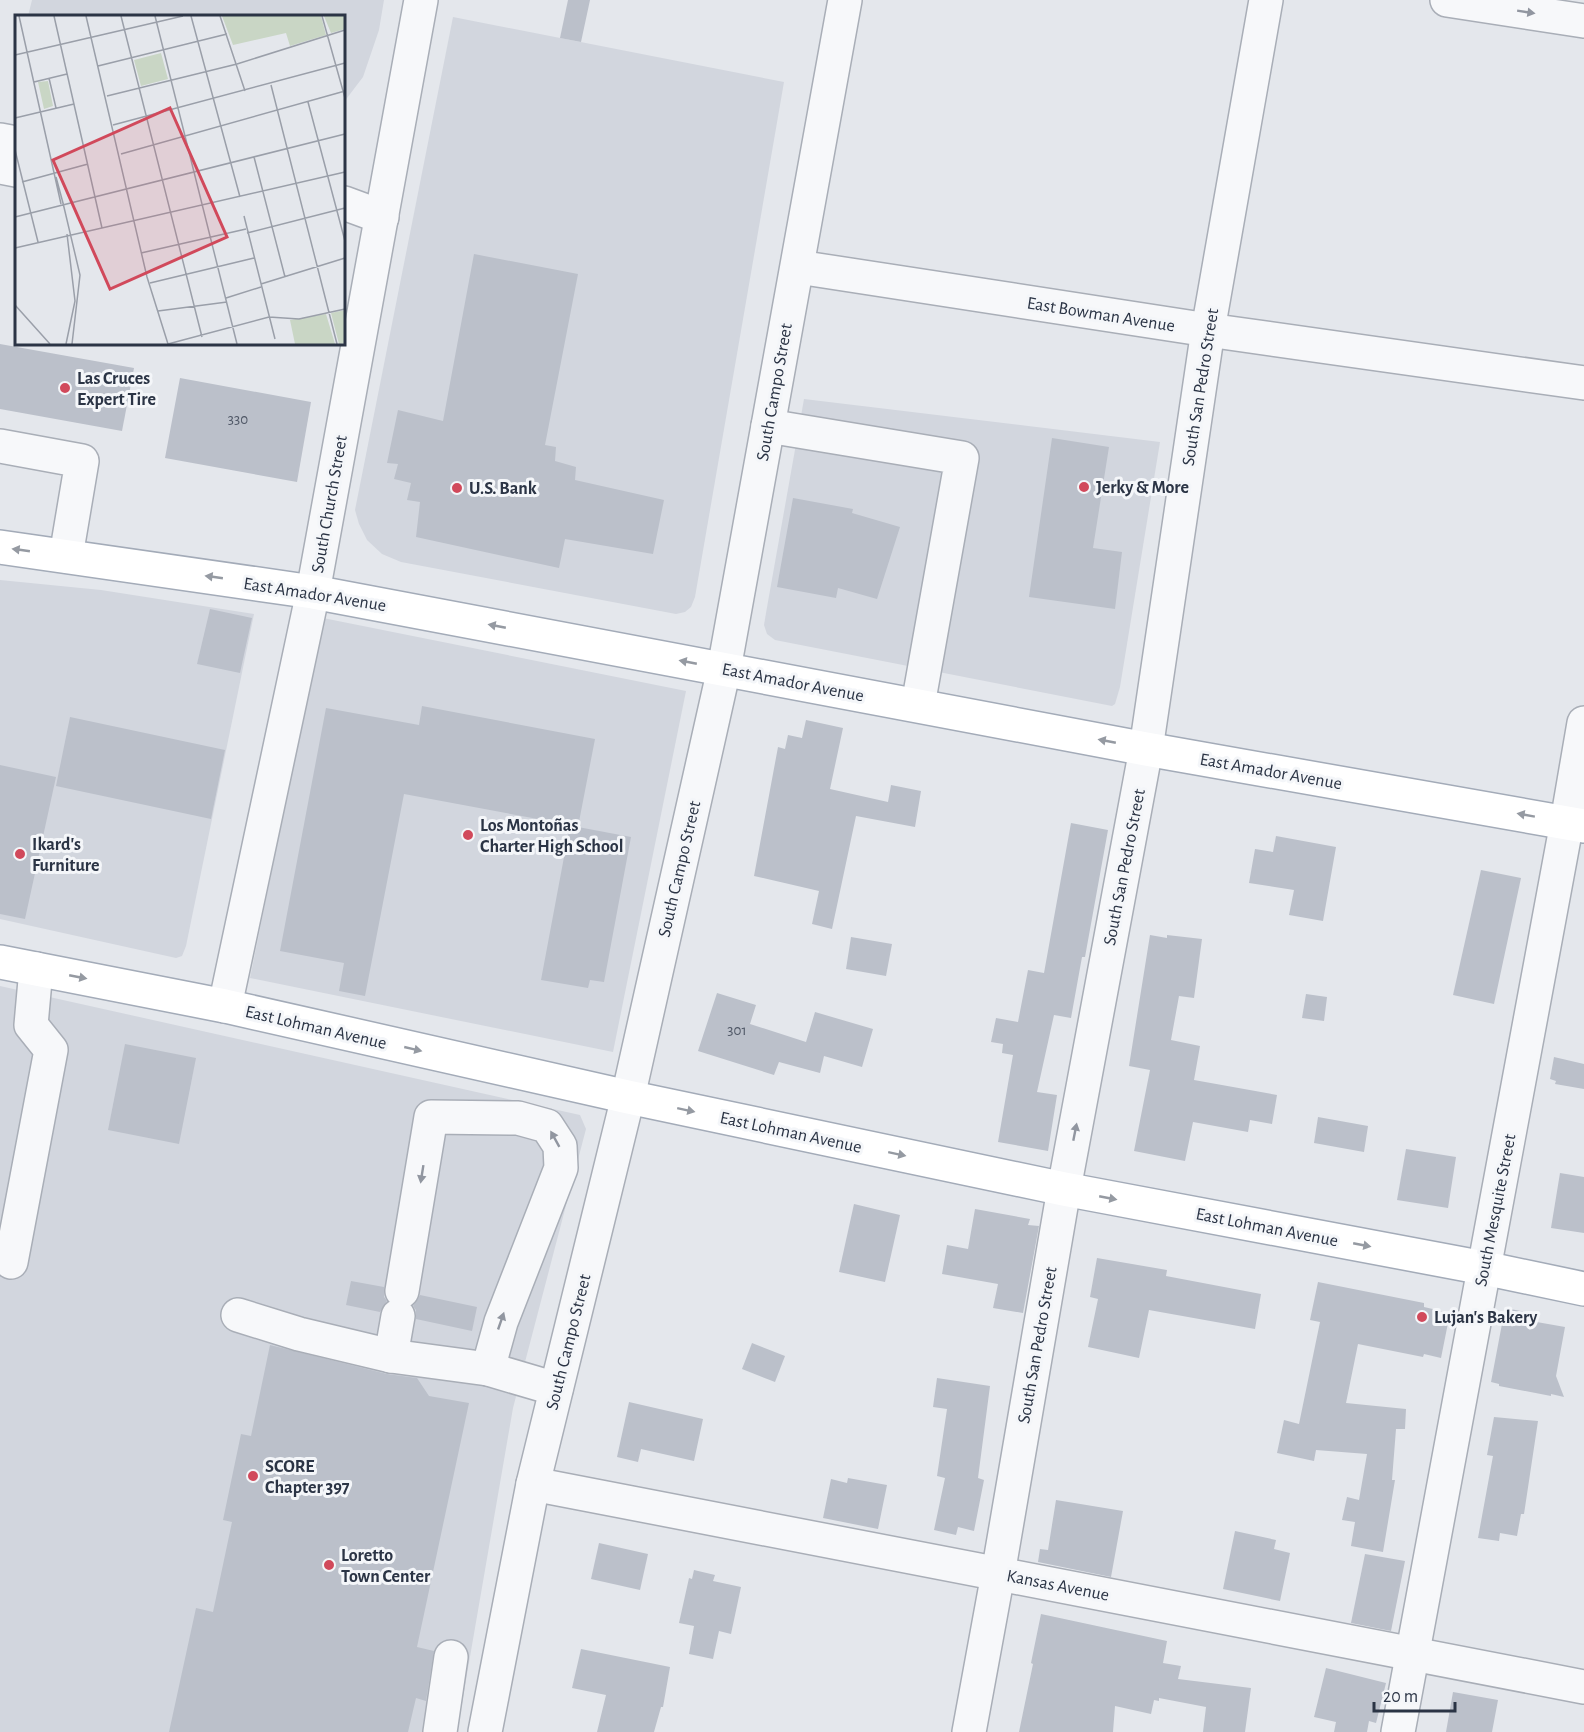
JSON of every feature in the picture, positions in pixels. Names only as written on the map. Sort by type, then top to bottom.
[{"type":"main road","name":"East Amador Avenue","points":[[0,547],[313,592],[1146,749],[1576,824]]},
{"type":"main road","name":"East Lohman Avenue","points":[[0,962],[225,1006],[628,1097],[1064,1189],[1584,1289]]},
{"type":"street","name":"South Church Street","points":[[225,1006],[313,592],[421,0]]},
{"type":"street","name":"South Campo Street","points":[[485,1732],[533,1484],[628,1097],[724,669],[845,0]]},
{"type":"street","name":"South San Pedro Street","points":[[969,1732],[1064,1189],[1146,749],[1208,330],[1266,0]]},
{"type":"street","points":[[1447,0],[1584,21]]},
{"type":"street","points":[[0,140],[15,143]]},
{"type":"street","points":[[0,167],[15,170]]},
{"type":"street","points":[[345,202],[382,217]]},
{"type":"street","points":[[345,221],[382,217]]},
{"type":"street","name":"East Bowman Avenue","points":[[798,267],[1208,330],[1584,383]]},
{"type":"street","points":[[768,426],[962,458],[918,705]]},
{"type":"street","points":[[0,446],[82,461],[66,556]]},
{"type":"street","name":"South Mesquite Street","points":[[1398,1732],[1484,1268],[1576,824],[1584,723]]},
{"type":"street","points":[[11,1262],[51,1050],[30,1025],[36,969]]},
{"type":"street","points":[[391,1356],[431,1117],[518,1118],[547,1126],[560,1146],[561,1168],[501,1322],[488,1369]]},
{"type":"street","points":[[238,1315],[299,1334],[391,1356],[488,1369],[556,1389]]},
{"type":"street","name":"Kansas Avenue","points":[[533,1484],[1584,1687]]},
{"type":"street","points":[[440,1732],[450,1657]]},
{"type":"shaded area","points":[[32,0],[384,0],[379,30],[363,77],[345,101],[345,15],[28,15]]},
{"type":"shaded area","points":[[453,17],[784,82],[695,597],[691,607],[685,612],[676,614],[401,562],[382,554],[367,540],[359,524],[355,510]]},
{"type":"shaded area","points":[[804,399],[1160,442],[1120,687],[1115,704],[1112,706],[775,640],[767,634],[764,625]]},
{"type":"shaded area","points":[[0,580],[101,590],[254,614],[186,946],[182,956],[176,958],[0,919]]},
{"type":"shaded area","name":"Los Montoñas Charter High School","points":[[323,618],[686,691],[613,1052],[250,978]]},
{"type":"shaded area","name":"Loretto Town Center","points":[[0,986],[580,1115],[586,1129],[513,1408],[457,1732],[0,1732]]},
{"type":"building","points":[[568,0],[590,0],[581,42],[560,38]]},
{"type":"building","points":[[474,254],[578,274],[545,445],[556,447],[555,461],[576,467],[575,480],[664,500],[653,554],[565,539],[559,568],[416,537],[420,502],[407,500],[411,483],[394,479],[398,464],[387,463],[398,410],[443,421]]},
{"type":"building","name":"Las Cruces Expert Tire","points":[[0,344],[134,368],[122,431],[0,409]]},
{"type":"building","points":[[180,378],[311,402],[297,482],[165,458]]},
{"type":"building","points":[[1052,438],[1109,447],[1093,548],[1122,552],[1115,609],[1029,597]]},
{"type":"building","points":[[793,498],[853,509],[852,513],[900,527],[877,599],[838,588],[836,598],[777,587]]},
{"type":"building","points":[[210,609],[252,618],[240,673],[197,664]]},
{"type":"building","points":[[422,706],[595,739],[578,827],[631,837],[604,982],[590,980],[588,988],[541,980],[570,825],[404,794],[365,996],[339,991],[344,963],[280,951],[326,708],[419,725]]},
{"type":"building","points":[[70,717],[225,750],[211,819],[56,786]]},
{"type":"building","points":[[806,720],[843,728],[830,789],[888,802],[891,785],[921,791],[915,827],[856,816],[832,929],[812,924],[819,891],[754,876],[778,747],[785,749],[788,735],[802,738]]},
{"type":"building","name":"Ikard's Furniture","points":[[0,765],[56,777],[25,919],[0,914]]},
{"type":"building","points":[[1071,823],[1108,830],[1085,957],[1082,957],[1071,1018],[1054,1015],[1037,1092],[1057,1095],[1048,1151],[998,1142],[1013,1055],[1002,1053],[1003,1044],[991,1042],[996,1018],[1018,1022],[1028,970],[1044,973]]},
{"type":"building","points":[[1276,836],[1336,847],[1323,921],[1289,915],[1294,890],[1249,883],[1255,849],[1273,852]]},
{"type":"building","points":[[1481,870],[1521,878],[1494,1004],[1453,995]]},
{"type":"building","points":[[1150,935],[1202,939],[1194,998],[1179,996],[1171,1040],[1200,1046],[1194,1080],[1277,1095],[1272,1124],[1250,1120],[1248,1132],[1193,1122],[1185,1161],[1134,1151],[1150,1070],[1129,1066]]},
{"type":"building","points":[[851,937],[892,944],[886,976],[846,969]]},
{"type":"building","points":[[717,993],[756,1005],[750,1024],[806,1042],[815,1012],[873,1029],[862,1067],[824,1056],[820,1073],[779,1062],[774,1075],[698,1051]]},
{"type":"building","points":[[1306,994],[1327,997],[1324,1021],[1302,1018]]},
{"type":"building","points":[[125,1044],[196,1058],[179,1144],[108,1130]]},
{"type":"building","points":[[1554,1057],[1584,1064],[1584,1089],[1555,1084],[1556,1081],[1550,1079]]},
{"type":"building","points":[[1318,1117],[1368,1126],[1364,1152],[1314,1143]]},
{"type":"building","points":[[1406,1149],[1456,1157],[1448,1208],[1397,1200]]},
{"type":"building","points":[[1560,1173],[1584,1177],[1584,1233],[1551,1228]]},
{"type":"building","points":[[854,1204],[900,1215],[885,1282],[839,1272]]},
{"type":"building","points":[[975,1209],[1030,1219],[1028,1225],[1039,1226],[1023,1313],[993,1308],[998,1284],[942,1274],[947,1245],[968,1249]]},
{"type":"building","points":[[1097,1258],[1167,1270],[1166,1276],[1261,1294],[1255,1329],[1149,1310],[1139,1358],[1088,1347],[1098,1299],[1090,1297]]},
{"type":"building","points":[[351,1281],[384,1287],[384,1297],[387,1301],[380,1312],[346,1305]]},
{"type":"building","points":[[1318,1282],[1424,1303],[1424,1307],[1450,1313],[1441,1358],[1424,1354],[1423,1357],[1358,1344],[1346,1403],[1406,1409],[1405,1429],[1396,1429],[1392,1480],[1395,1480],[1383,1552],[1351,1546],[1355,1522],[1342,1520],[1347,1497],[1359,1500],[1367,1454],[1316,1450],[1314,1461],[1277,1453],[1284,1420],[1299,1424],[1320,1322],[1310,1320]]},
{"type":"building","points":[[420,1295],[477,1307],[472,1331],[416,1319],[416,1310],[413,1306]]},
{"type":"building","points":[[1505,1308],[1532,1313],[1531,1321],[1565,1327],[1556,1376],[1564,1397],[1499,1386],[1491,1382]]},
{"type":"building","points":[[752,1343],[785,1356],[775,1382],[742,1369]]},
{"type":"building","name":"Loretto Town Center","points":[[270,1345],[387,1374],[417,1378],[429,1396],[469,1403],[417,1647],[434,1651],[426,1701],[416,1698],[408,1732],[169,1732],[196,1608],[213,1612],[232,1522],[223,1520],[241,1434],[251,1436]]},
{"type":"building","points":[[937,1378],[990,1386],[978,1478],[984,1480],[974,1531],[958,1527],[956,1535],[934,1530],[945,1478],[937,1476],[947,1409],[933,1407]]},
{"type":"building","points":[[629,1402],[703,1419],[694,1461],[641,1449],[638,1462],[617,1457]]},
{"type":"building","points":[[1494,1417],[1538,1421],[1524,1514],[1521,1514],[1517,1536],[1500,1533],[1499,1541],[1478,1538],[1493,1456],[1487,1455]]},
{"type":"building","points":[[848,1478],[887,1485],[878,1529],[823,1518],[831,1479],[847,1483]]},
{"type":"building","points":[[1056,1500],[1123,1511],[1111,1577],[1038,1562],[1040,1549],[1048,1550]]},
{"type":"building","points":[[1235,1531],[1276,1540],[1274,1549],[1290,1553],[1280,1601],[1223,1589]]},
{"type":"building","points":[[599,1543],[648,1554],[640,1590],[591,1579]]},
{"type":"building","points":[[1365,1554],[1405,1561],[1391,1631],[1351,1623]]},
{"type":"building","points":[[694,1570],[715,1575],[713,1581],[741,1587],[731,1634],[719,1631],[713,1659],[689,1654],[694,1626],[679,1623],[689,1578],[692,1579]]},
{"type":"building","points":[[1041,1614],[1167,1641],[1163,1663],[1181,1666],[1178,1679],[1251,1688],[1245,1732],[1203,1732],[1206,1707],[1159,1698],[1159,1701],[1154,1700],[1151,1714],[1115,1706],[1113,1732],[1019,1732]]},
{"type":"building","points":[[581,1649],[670,1667],[663,1707],[661,1707],[654,1732],[597,1732],[606,1695],[572,1688]]},
{"type":"building","points":[[1326,1668],[1386,1683],[1376,1723],[1369,1721],[1367,1732],[1334,1732],[1336,1722],[1314,1717]]},
{"type":"building","points":[[1453,1692],[1498,1700],[1492,1732],[1446,1732]]},
{"type":"place","name":"Las Cruces Expert Tire","points":[[65,388]]},
{"type":"place","name":"Jerky & More","points":[[1084,487]]},
{"type":"place","name":"U.S. Bank","points":[[457,488]]},
{"type":"place","name":"Los Montoñas Charter High School","points":[[468,835]]},
{"type":"place","name":"Ikard's Furniture","points":[[20,854]]},
{"type":"place","name":"Lujan's Bakery","points":[[1422,1317]]},
{"type":"place","name":"SCORE Chapter 397","points":[[253,1476]]},
{"type":"place","name":"Loretto Town Center","points":[[329,1565]]}]
